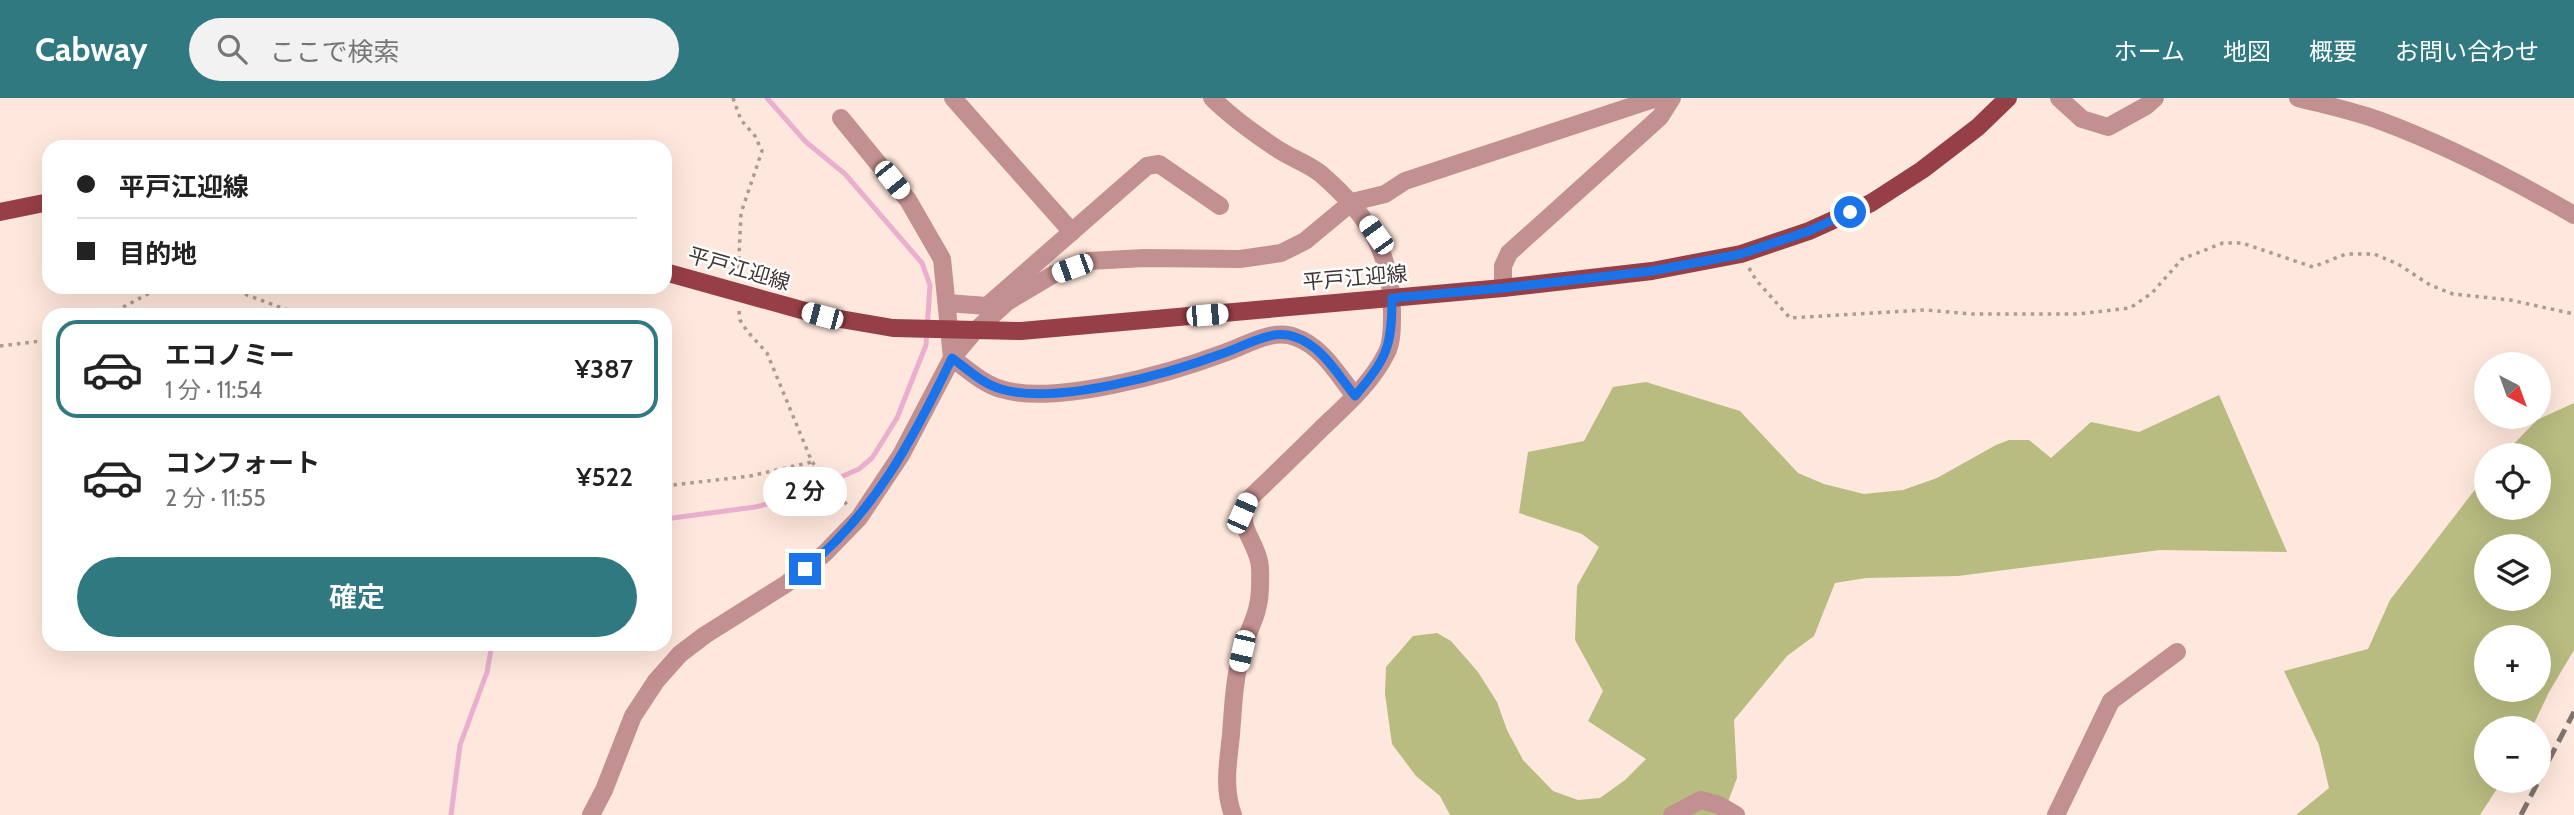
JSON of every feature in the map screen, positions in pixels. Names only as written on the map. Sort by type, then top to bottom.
[{"type":"main road","name":"平戸江迎線","points":[[672,274],[822,316],[892,328],[1021,331],[1503,288],[1652,271],[1741,254],[1809,231],[1871,203],[1922,170],[1978,127],[2008,98]]},
{"type":"main road","points":[[0,212],[42,203]]},
{"type":"street","points":[[953,98],[1072,232]]},
{"type":"street","points":[[1212,98],[1229,114],[1279,150],[1319,172],[1352,202],[1376,235],[1388,271],[1392,298],[1388,350],[1373,375],[1355,396],[1248,500],[1242,513],[1259,560],[1260,590],[1256,617],[1242,651],[1234,683],[1226,766],[1228,800],[1233,815]]},
{"type":"street","points":[[591,815],[604,790],[633,716],[656,681],[680,654],[705,635],[786,584],[824,554],[859,518],[901,455],[952,358],[974,332],[1007,302],[1054,274],[1089,261],[1144,258],[1240,259],[1281,253],[1305,241],[1352,202],[1385,194],[1405,181],[1657,98]]},
{"type":"street","points":[[1503,288],[1503,266],[1509,253],[1660,117],[1672,98]]},
{"type":"street","points":[[2059,98],[2082,118],[2108,127],[2155,98]]},
{"type":"street","points":[[2298,98],[2379,120],[2441,146],[2533,191],[2574,215]]},
{"type":"street","points":[[841,118],[908,200],[942,259],[952,358],[999,389],[1048,395],[1089,389],[1185,368],[1273,335],[1294,336],[1318,350],[1355,396]]},
{"type":"street","points":[[947,303],[987,306],[1147,166],[1159,164],[1220,206]]},
{"type":"street","points":[[2056,815],[2111,701],[2177,652]]},
{"type":"street","points":[[1672,815],[1701,800],[1736,815]]},
{"type":"path","points":[[1741,254],[1756,280],[1790,318],[1925,310],[1972,314],[2078,314],[2130,308],[2152,293],[2182,259],[2223,243],[2242,243],[2313,267],[2346,254],[2374,254],[2398,264],[2430,285],[2453,294],[2510,300],[2574,314]]},
{"type":"path","points":[[121,308],[148,294]]},
{"type":"path","points":[[244,294],[282,308]]},
{"type":"path","points":[[0,346],[42,341]]},
{"type":"path","points":[[672,485],[750,476],[813,462]]},
{"type":"green space","points":[[1646,382],[1740,411],[1798,473],[1824,484],[1864,494],[1903,490],[1937,478],[2009,440],[2029,440],[2051,458],[2091,422],[2139,432],[2219,395],[2287,552],[2160,550],[1958,576],[1866,578],[1835,583],[1814,636],[1787,656],[1734,720],[1737,778],[1723,815],[1450,815],[1440,796],[1416,776],[1392,744],[1385,694],[1386,667],[1413,636],[1437,633],[1451,641],[1478,672],[1497,702],[1507,730],[1523,760],[1553,791],[1578,800],[1600,798],[1625,780],[1646,759],[1588,721],[1603,691],[1575,640],[1577,586],[1599,547],[1582,534],[1519,513],[1528,452],[1584,441],[1613,387]]},
{"type":"green space","points":[[2574,403],[2574,650],[2551,689],[2551,625],[2474,625],[2474,702],[2544,702],[2538,716],[2474,716],[2474,793],[2494,793],[2480,815],[2296,815],[2329,788],[2319,745],[2284,671],[2368,649],[2390,600],[2474,491],[2474,520],[2551,520],[2551,443],[2515,443],[2528,429],[2552,429],[2552,413]]},
{"type":"waterway","points":[[672,518],[755,507],[796,497],[859,469],[872,458],[897,418],[926,345],[930,285],[922,263],[845,174],[806,142],[767,98]]},
{"type":"waterway","points":[[451,815],[460,745],[487,672],[491,651]]},
{"type":"railway","points":[[2551,756],[2574,712]]},
{"type":"railway","points":[[2521,815],[2532,793]]},
{"type":"route","points":[[805,569],[824,554],[859,518],[879,490],[930,404],[952,358],[999,389],[1048,395],[1185,368],[1273,335],[1294,336],[1318,350],[1355,396],[1373,375],[1388,350],[1392,298],[1652,271],[1741,254],[1809,231],[1850,212]]}]
